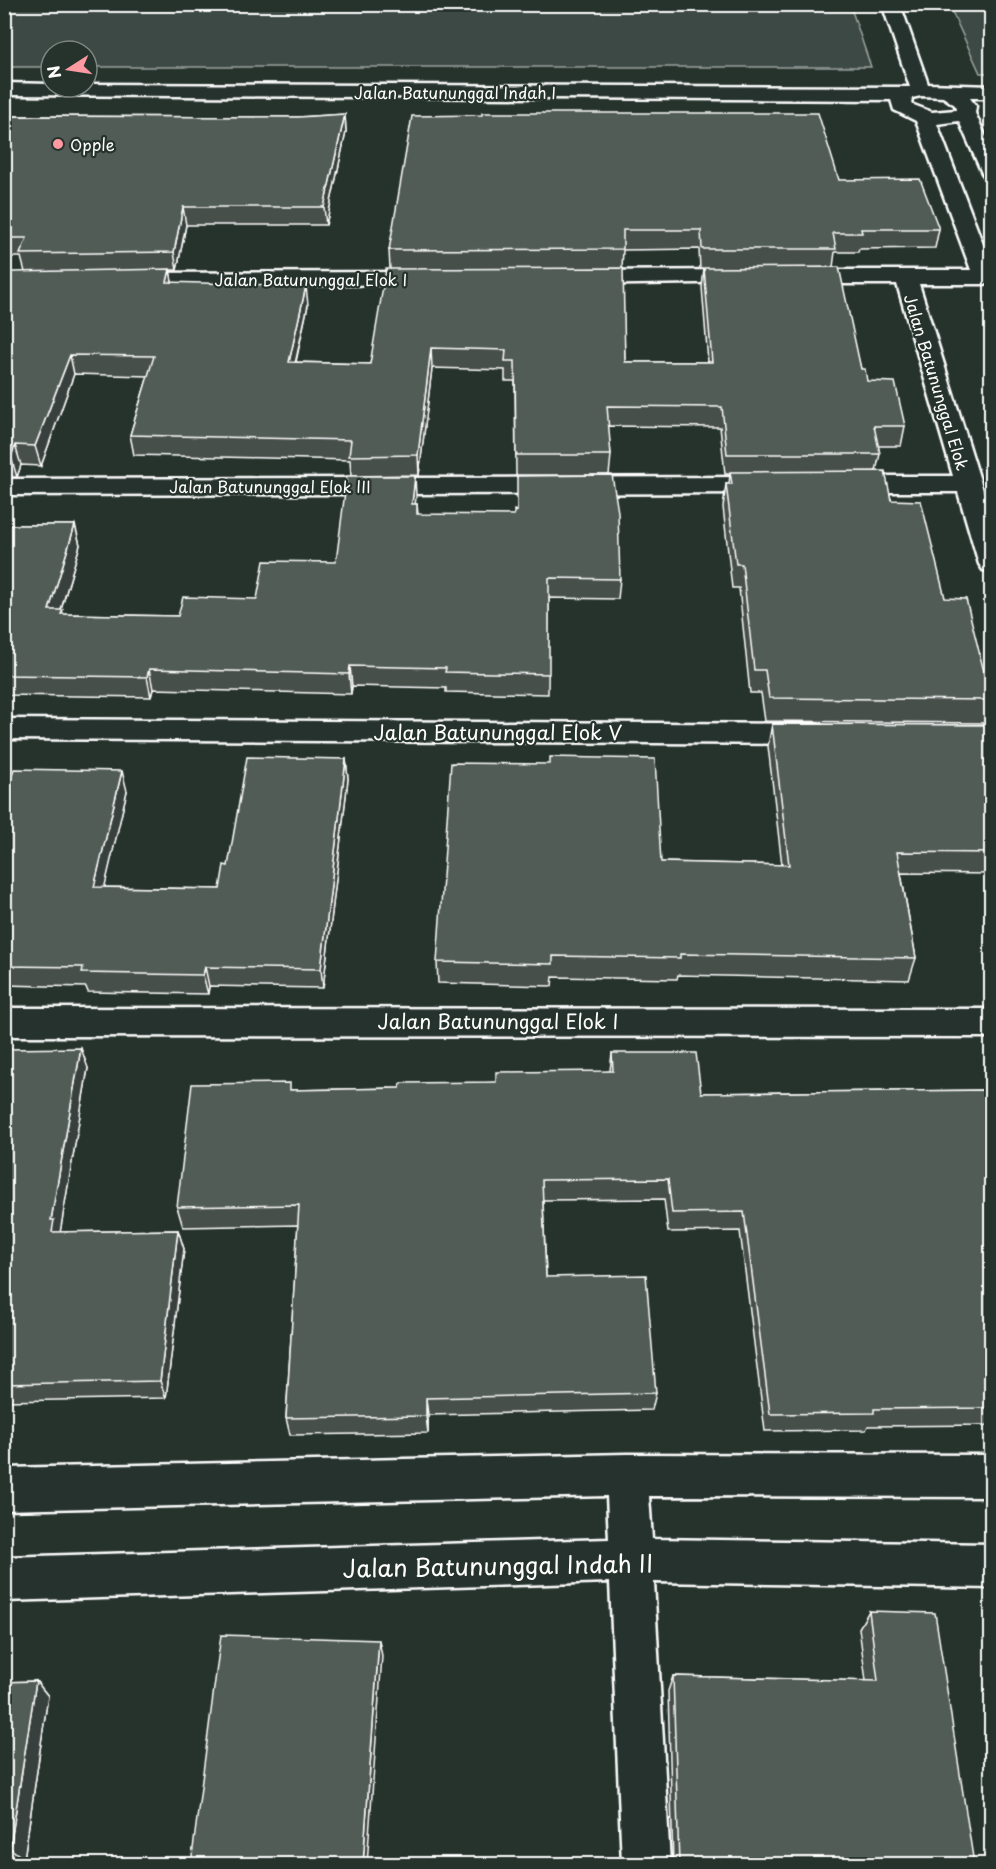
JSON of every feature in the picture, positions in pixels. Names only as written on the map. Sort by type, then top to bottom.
[{"type":"street","points":[[891,4],[909,97],[908,112],[925,118],[945,118],[965,110],[992,106]]},
{"type":"street","name":"Jalan Batununggal Indah I","points":[[4,89],[384,98]]},
{"type":"street","points":[[947,92],[992,92]]},
{"type":"street","points":[[947,92],[957,96],[965,110],[992,173]]},
{"type":"street","name":"Jalan Batununggal Indah I","points":[[4,105],[384,98],[909,97],[947,92]]},
{"type":"street","name":"Jalan Batununggal Elok","points":[[925,118],[988,277],[906,277],[992,564]]},
{"type":"street","points":[[560,278],[906,277]]},
{"type":"street","name":"Jalan Batununggal Elok I","points":[[107,280],[453,278]]},
{"type":"street","name":"Jalan Batununggal Elok III","points":[[4,487],[968,484]]},
{"type":"street","name":"Jalan Batununggal Elok V","points":[[4,729],[849,734]]},
{"type":"street","name":"Jalan Batununggal Elok I","points":[[4,1022],[992,1023]]},
{"type":"street","points":[[627,1475],[646,1864]]},
{"type":"street","points":[[4,1489],[627,1475],[992,1476]]},
{"type":"street","name":"Jalan Batununggal Indah II","points":[[4,1579],[632,1560],[992,1566]]},
{"type":"shaded area","points":[[4,5],[850,5],[871,67],[99,67],[99,39],[39,39],[39,67],[5,67]]},
{"type":"shaded area","points":[[949,5],[991,5],[991,73],[980,73]]},
{"type":"building","points":[[482,113],[818,113],[839,180],[920,179],[939,229],[861,229],[862,233],[833,233],[836,249],[702,249],[701,230],[623,230],[623,249],[389,250],[412,116],[482,115]]},
{"type":"building","points":[[345,114],[324,207],[183,207],[174,252],[20,254],[27,238],[4,238],[4,116],[298,117]]},
{"type":"building","points":[[839,267],[861,369],[865,369],[867,381],[895,382],[905,426],[874,426],[880,454],[727,454],[722,407],[607,406],[611,455],[516,455],[515,361],[505,361],[506,350],[431,348],[418,455],[349,456],[351,440],[130,435],[154,356],[70,355],[35,446],[15,445],[11,457],[4,457],[4,288],[12,272],[170,269],[167,282],[306,286],[289,362],[370,364],[386,269],[623,268],[625,362],[712,362],[704,268]]},
{"type":"building","points":[[885,471],[891,500],[921,501],[945,598],[966,599],[991,700],[769,698],[765,670],[754,670],[742,564],[736,564],[726,484],[732,484],[730,472]]},
{"type":"building","points":[[612,475],[618,512],[620,579],[549,578],[549,674],[445,672],[446,668],[350,666],[349,674],[149,669],[147,677],[4,675],[4,525],[75,525],[49,610],[63,610],[61,614],[178,616],[183,597],[257,599],[264,561],[336,562],[347,476],[415,476],[412,504],[417,504],[417,514],[514,515],[514,510],[517,511],[517,476]]},
{"type":"building","points":[[772,724],[992,725],[992,853],[897,852],[916,958],[680,954],[680,958],[553,956],[553,964],[437,962],[451,763],[550,764],[550,757],[655,759],[661,862],[789,865]]},
{"type":"building","points":[[247,757],[346,759],[321,969],[205,967],[203,975],[82,973],[83,967],[4,966],[4,778],[11,778],[14,769],[122,771],[94,887],[220,889],[224,865],[228,866]]},
{"type":"building","points":[[81,1048],[51,1220],[54,1220],[52,1232],[178,1230],[160,1381],[4,1384],[4,1049]]},
{"type":"building","points":[[612,1053],[696,1053],[701,1093],[992,1090],[992,1408],[874,1409],[874,1413],[770,1414],[744,1212],[672,1213],[668,1179],[542,1180],[546,1277],[646,1275],[656,1393],[426,1398],[426,1416],[286,1418],[299,1205],[177,1207],[192,1084],[290,1083],[290,1090],[400,1088],[401,1083],[496,1082],[496,1072],[613,1071]]},
{"type":"building","points":[[869,1611],[935,1613],[974,1864],[679,1864],[673,1676],[878,1681]]},
{"type":"building","points":[[221,1635],[379,1640],[363,1864],[191,1864]]},
{"type":"building","points":[[36,1681],[10,1848],[4,1848],[4,1682]]},
{"type":"place","name":"Opple","points":[[58,144]]}]
